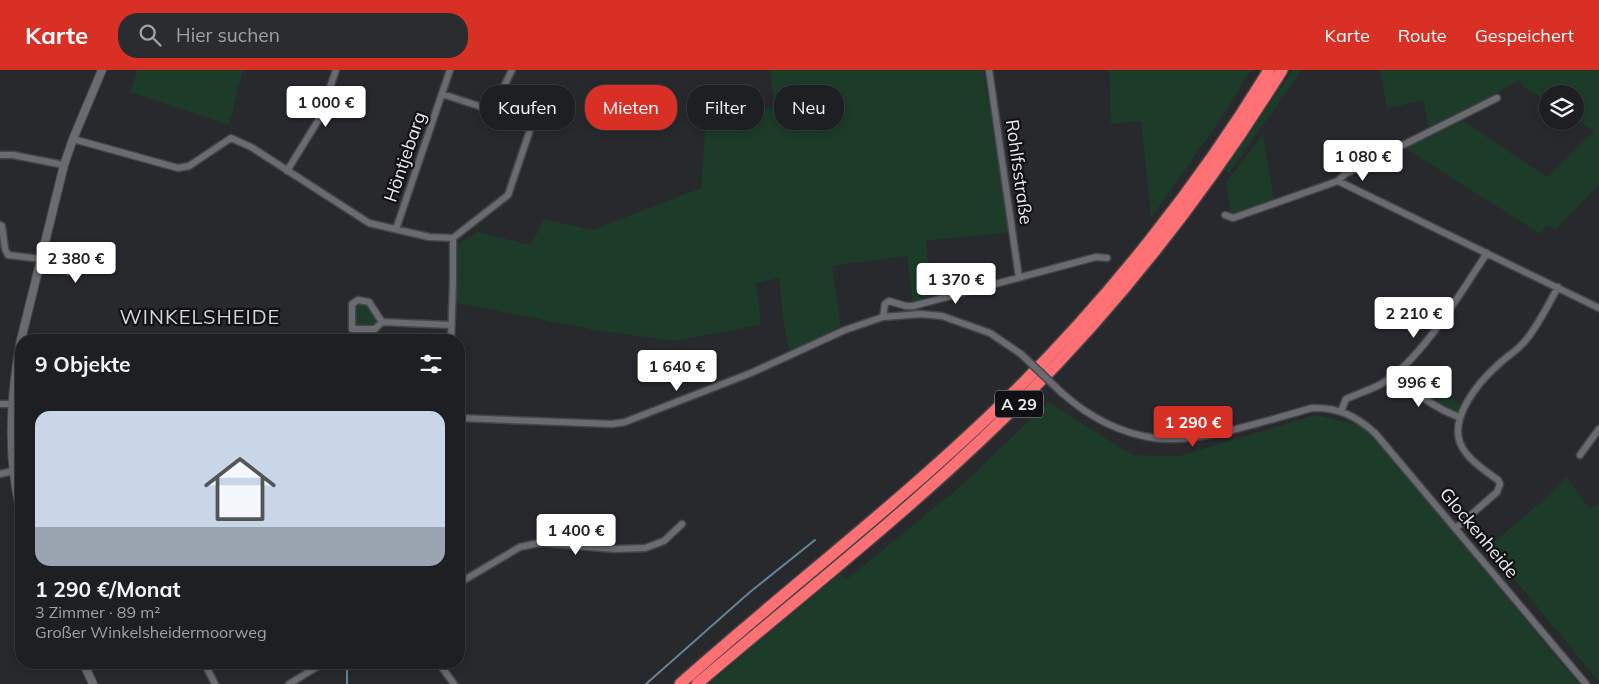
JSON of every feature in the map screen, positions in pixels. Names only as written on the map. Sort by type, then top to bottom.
[{"type":"highway","name":"A 29","points":[[680,684],[895,502],[1024,382],[1108,290],[1154,234],[1198,176],[1269,70]]},
{"type":"highway","name":"A 29","points":[[698,684],[906,508],[1001,420],[1056,365],[1121,292],[1168,235],[1212,177],[1282,70]]},
{"type":"street","points":[[22,334],[64,165],[102,70]]},
{"type":"street","points":[[287,171],[319,119],[336,70]]},
{"type":"street","name":"Höntjebarg","points":[[396,230],[450,70]]},
{"type":"street","points":[[505,85],[512,70]]},
{"type":"street","name":"Rohlfsstraße","points":[[989,70],[1019,278]]},
{"type":"street","name":"Höntjebarg","points":[[442,94],[480,107]]},
{"type":"street","points":[[1225,215],[1233,218],[1338,181],[1345,174],[1497,98]]},
{"type":"street","name":"Höntjebarg","points":[[453,238],[508,196],[530,130]]},
{"type":"street","points":[[73,139],[178,168],[189,166],[231,138],[251,147],[368,223],[429,237],[453,238],[451,334]]},
{"type":"street","points":[[0,154],[64,165]]},
{"type":"street","points":[[1338,181],[1599,308]]},
{"type":"street","points":[[0,225],[2,226],[5,249],[8,255],[40,262],[74,273],[108,257]]},
{"type":"street","points":[[1341,411],[1346,399],[1381,384],[1396,373],[1415,354],[1446,314],[1487,254]]},
{"type":"street","points":[[465,418],[612,424],[626,422],[751,373],[854,326],[884,316],[885,304],[890,301],[913,306],[1096,257],[1107,258]]},
{"type":"street","points":[[1456,528],[1497,492],[1500,484],[1498,480],[1473,462],[1464,452],[1458,435],[1459,417],[1486,376],[1526,341],[1558,287]]},
{"type":"street","points":[[382,322],[369,302],[358,300],[352,304],[352,329],[375,329],[382,322],[451,325]]},
{"type":"street","name":"Glockenheide","points":[[884,316],[921,314],[942,316],[990,333],[1021,354],[1078,407],[1096,418],[1123,430],[1155,438],[1186,438],[1235,429],[1312,408],[1324,407],[1341,411],[1361,420],[1375,433],[1456,528],[1586,684]]},
{"type":"street","points":[[1396,373],[1416,394],[1439,409],[1459,417]]},
{"type":"street","points":[[15,382],[12,404],[11,446],[15,460]]},
{"type":"street","points":[[0,404],[12,404]]},
{"type":"street","points":[[1580,455],[1599,429]]},
{"type":"street","points":[[0,474],[15,471]]},
{"type":"street","points":[[465,580],[520,548],[529,545],[547,543],[616,549],[645,548],[664,541],[682,524]]},
{"type":"street","points":[[86,669],[93,684]]},
{"type":"street","points":[[208,669],[215,684]]},
{"type":"street","points":[[289,684],[314,669]]},
{"type":"street","points":[[443,669],[454,684]]},
{"type":"green space","points":[[137,70],[243,70],[229,125],[130,92]]},
{"type":"green space","points":[[770,70],[983,70],[1011,232],[926,241],[932,298],[913,304],[907,256],[832,266],[841,328],[789,352],[783,319],[779,278],[756,283],[761,325],[674,341],[594,330],[457,303],[458,244],[477,232],[531,245],[544,219],[592,230],[701,188],[705,130],[764,130],[764,108],[774,107]]},
{"type":"green space","points":[[1109,70],[1251,70],[1222,117],[1151,218],[1141,121],[1111,124]]},
{"type":"green space","points":[[1293,70],[1302,70],[1229,173],[1225,169]]},
{"type":"green space","points":[[1380,70],[1599,70],[1599,185],[1555,230],[1548,225],[1540,234],[1405,148],[1463,121],[1547,177],[1594,131],[1584,125],[1584,85],[1539,85],[1539,96],[1525,88],[1520,80],[1428,127],[1424,101],[1387,108]]},
{"type":"green space","points":[[1263,134],[1274,199],[1231,215],[1226,183]]},
{"type":"green space","points":[[357,303],[367,304],[379,322],[372,327],[359,325],[357,327],[354,324],[355,306]]},
{"type":"green space","points":[[1436,389],[1462,405],[1456,413],[1428,399]]},
{"type":"green space","points":[[1048,402],[1132,455],[1179,456],[1316,415],[1365,427],[1579,684],[709,684],[840,574],[846,580],[961,486]]},
{"type":"green space","points":[[1566,477],[1590,509],[1599,503],[1599,682],[1488,547],[1539,504]]},
{"type":"waterway","points":[[646,684],[750,592],[815,540]]},
{"type":"waterway","points":[[347,669],[347,684]]},
{"type":"district","name":"WINKELSHEIDE","points":[[200,317]]}]
